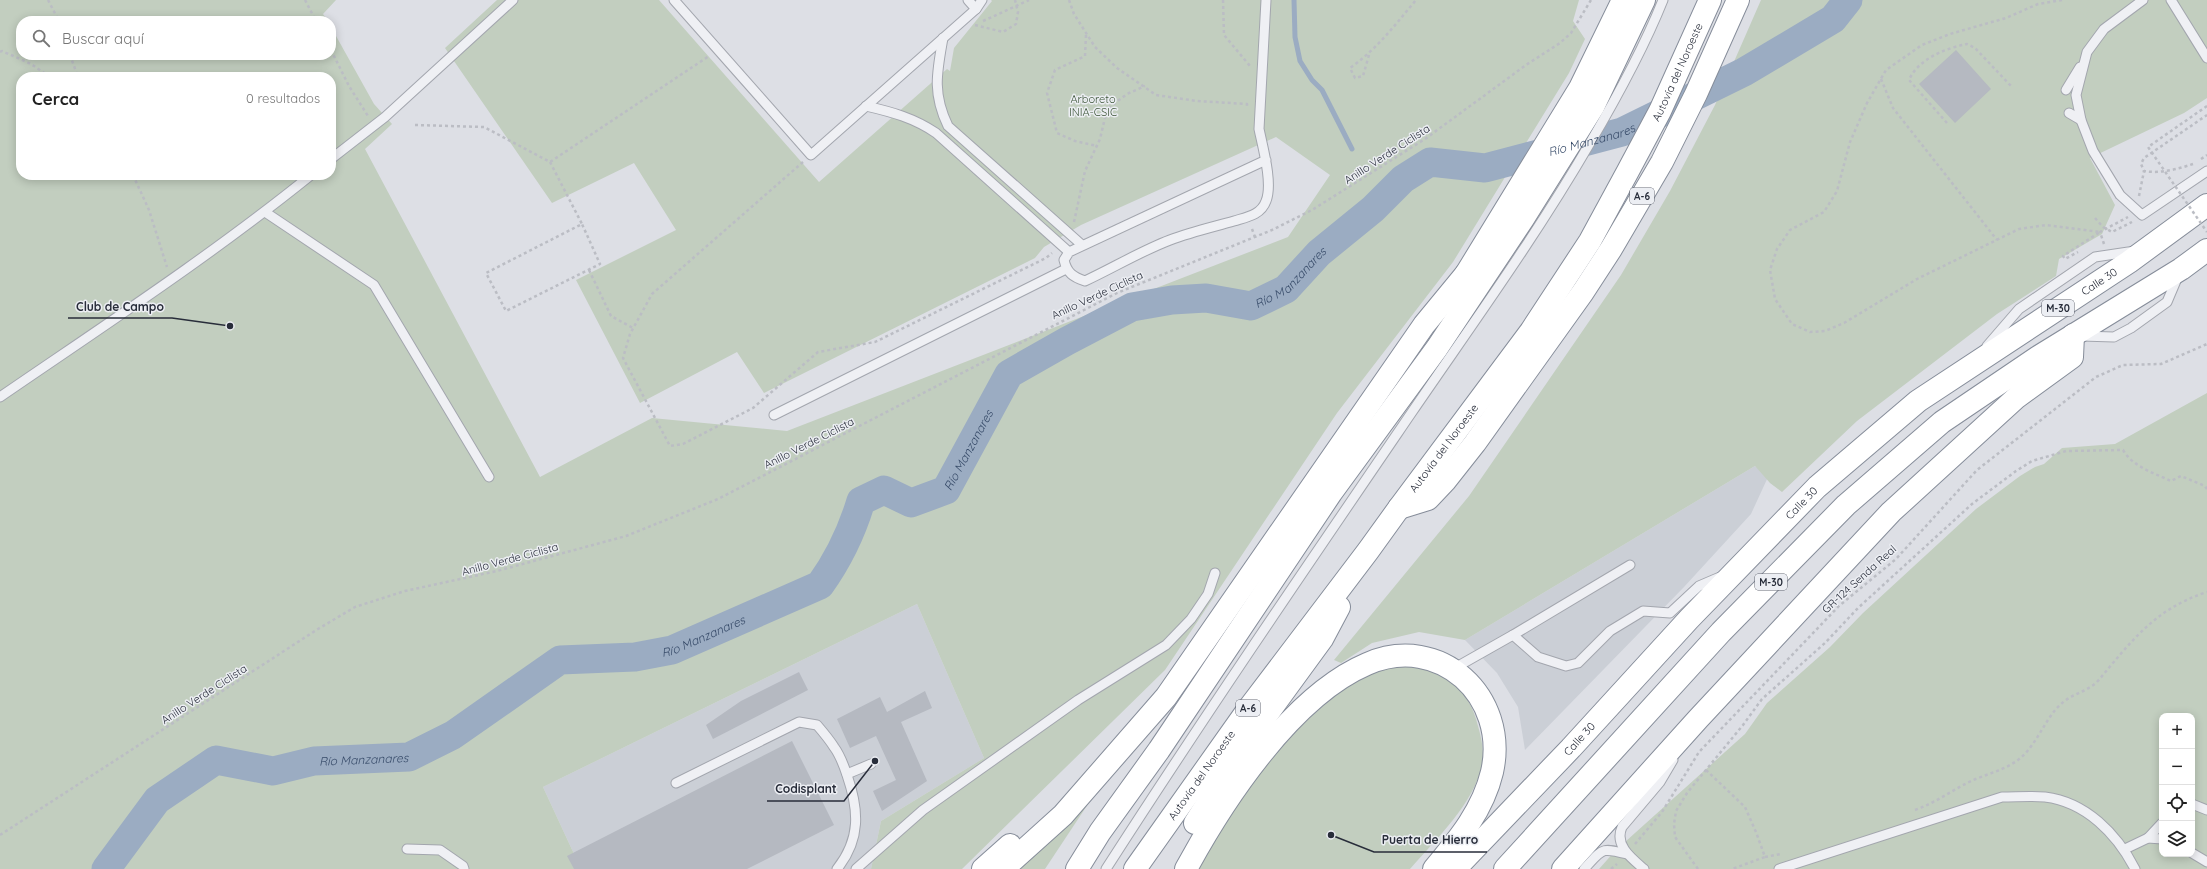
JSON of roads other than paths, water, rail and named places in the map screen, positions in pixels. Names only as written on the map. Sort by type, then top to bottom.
[{"type":"highway","points":[[1003,869],[1063,815],[1108,766],[1166,697],[1186,671],[1424,325],[1479,285],[1535,165],[1580,88],[1623,0]]},
{"type":"highway","name":"Autovía del Noroeste","points":[[1135,869],[1249,708],[1368,551],[1398,508],[1538,338],[1660,111],[1710,0]]},
{"type":"highway","name":"A-6","points":[[1538,338],[1611,249],[1662,162],[1722,38],[1738,0]]},
{"type":"highway","points":[[1076,869],[1100,832],[1159,750],[1331,493],[1372,437],[1410,365],[1432,333],[1479,285],[1592,107],[1655,2]]},
{"type":"highway","name":"Calle 30","points":[[1455,869],[1571,748],[1689,619],[1817,487],[1918,401],[2146,249],[2207,205]]},
{"type":"highway","name":"M-30","points":[[1505,869],[1721,632],[1846,505],[1942,422],[2073,336],[2181,269],[2207,250]]},
{"type":"highway","points":[[1563,869],[1698,719],[1891,512],[2017,397],[2072,357],[2073,336]]},
{"type":"highway","points":[[1173,869],[1197,819],[1241,750],[1322,639],[1368,551]]},
{"type":"highway","points":[[983,869],[1054,807],[1118,745],[1206,640]]},
{"type":"highway","points":[[1186,869],[1207,831],[1259,757],[1295,718],[1331,684],[1369,663],[1404,656],[1438,661],[1453,669],[1468,680],[1486,710],[1495,750],[1487,791],[1474,816],[1434,869]]},
{"type":"lane","points":[[336,155],[374,126],[514,0]]},
{"type":"lane","points":[[674,0],[811,155],[976,9],[982,0]]},
{"type":"lane","points":[[968,0],[976,9]]},
{"type":"lane","points":[[1266,0],[1259,129],[1266,160],[1267,201],[1261,211],[1253,215],[1170,240],[1085,281],[1073,277],[1066,269],[1064,260],[1069,252],[1266,160]]},
{"type":"lane","points":[[2066,90],[2104,29],[2143,0]]},
{"type":"lane","points":[[2171,0],[2207,58]]},
{"type":"lane","points":[[943,38],[935,79],[941,111],[948,126],[1082,245]]},
{"type":"lane","points":[[2083,61],[2076,95],[2081,120],[2093,151],[2120,195],[2142,215],[2207,171]]},
{"type":"lane","points":[[866,106],[897,113],[919,122],[936,133],[1069,252]]},
{"type":"lane","points":[[2069,113],[2081,120]]},
{"type":"lane","points":[[0,397],[171,279],[265,212],[306,180]]},
{"type":"lane","points":[[265,212],[374,285],[489,477]]},
{"type":"lane","points":[[774,415],[1066,269]]},
{"type":"lane","points":[[1106,869],[1412,412],[1479,285]]},
{"type":"lane","points":[[1453,669],[1630,565]]},
{"type":"lane","points":[[1513,635],[1538,657],[1566,666],[1578,663],[1610,631],[1643,611],[1670,613],[1699,586],[1738,569]]},
{"type":"lane","points":[[856,869],[923,810],[1078,700],[1166,645],[1191,619],[1208,594],[1215,573]]},
{"type":"lane","points":[[1644,869],[1628,854],[1620,841],[1619,834],[1622,827],[1660,782],[1698,719]]},
{"type":"lane","points":[[676,783],[799,722],[817,725],[835,748],[847,774],[856,811],[855,832],[848,856],[837,869]]},
{"type":"lane","points":[[847,774],[872,764]]},
{"type":"lane","points":[[1779,869],[2002,797],[2046,797],[2070,804],[2089,813],[2124,849],[2135,869]]},
{"type":"lane","points":[[2195,805],[2207,810]]},
{"type":"lane","points":[[2124,849],[2148,838],[2159,826]]},
{"type":"lane","points":[[2148,838],[2159,840]]},
{"type":"lane","points":[[407,849],[440,850],[463,866],[464,869]]},
{"type":"lane","points":[[1584,869],[1604,849],[1610,849],[1628,854]]},
{"type":"lane","points":[[2195,855],[2207,862]]},
{"type":"waterway","points":[[1294,0],[1295,37],[1300,61],[1312,80],[1322,90],[1352,149]]},
{"type":"waterway","name":"Río Manzanares","points":[[106,869],[157,800],[216,760],[273,771],[314,761],[409,757],[453,735],[560,660],[635,657],[672,650],[820,585],[833,566],[844,545],[861,501],[884,490],[911,503],[946,490],[1009,374],[1067,341],[1132,307],[1172,300],[1206,298],[1251,306],[1286,289],[1319,253],[1373,209],[1403,179],[1430,162],[1485,168],[1622,132],[1744,72],[1833,19],[1848,0]]},
{"type":"waterway","points":[[1374,193],[1377,206]]},
{"type":"place","name":"Club de Campo","points":[[230,326]]},
{"type":"place","name":"Codisplant","points":[[875,761]]},
{"type":"place","name":"Puerta de Hierro","points":[[1331,835]]},
{"type":"park label","name":"Arboreto INIA-CSIC","points":[[1093,105]]}]
